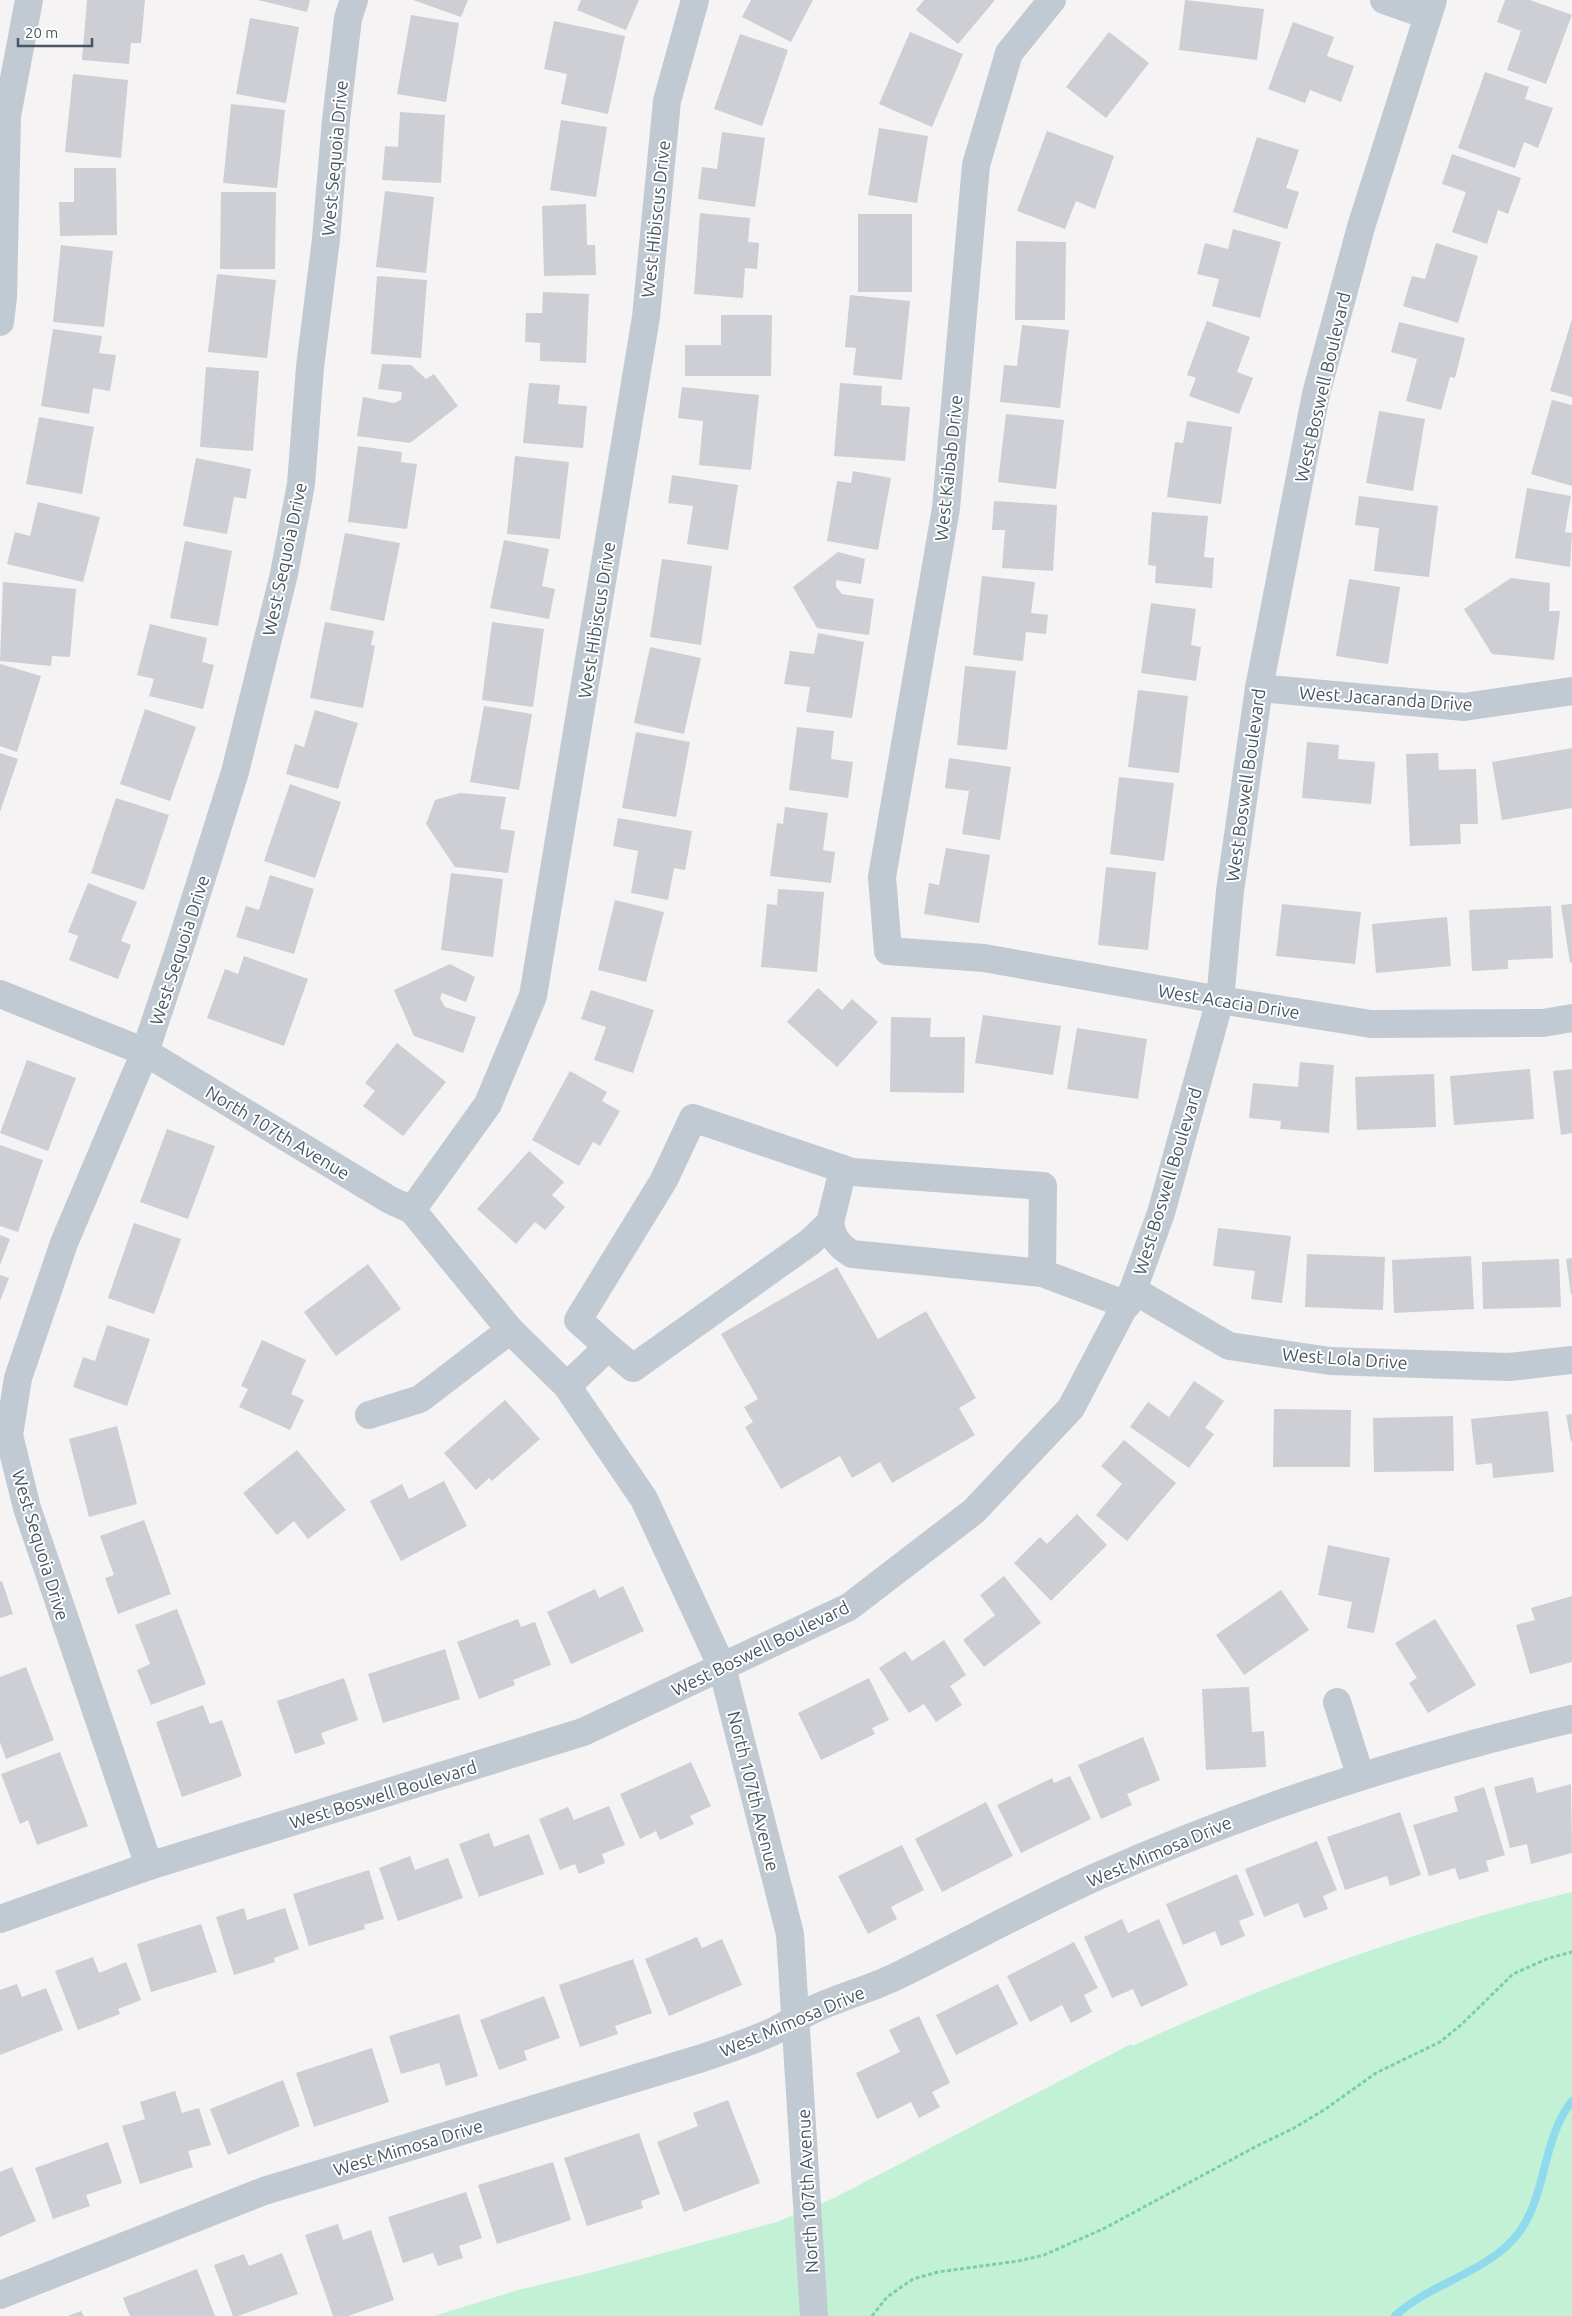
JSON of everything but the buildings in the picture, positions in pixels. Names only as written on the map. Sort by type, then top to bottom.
[{"type":"street","points":[[0,322],[3,297],[7,116],[29,0]]},
{"type":"street","name":"West Sequoia Drive","points":[[148,1866],[26,1508],[9,1435],[18,1378],[64,1243],[145,1052],[235,772],[285,565],[301,484],[310,367],[326,239],[337,110],[348,18],[354,0]]},
{"type":"street","name":"West Hibiscus Drive","points":[[412,1210],[488,1104],[533,996],[646,317],[667,101],[695,0]]},
{"type":"street","name":"West Kaibab Drive","points":[[888,951],[882,877],[946,508],[976,165],[1009,53],[1052,0]]},
{"type":"street","points":[[1384,0],[1430,8]]},
{"type":"street","name":"West Boswell Boulevard","points":[[0,1919],[148,1866],[582,1732],[849,1608],[974,1511],[1071,1408],[1130,1298],[1161,1213],[1220,1000],[1230,891],[1259,688],[1316,394],[1361,226],[1430,8]]},
{"type":"street","name":"West Jacaranda Drive","points":[[1259,688],[1464,706],[1572,691]]},
{"type":"street","name":"West Acacia Drive","points":[[888,951],[984,958],[1220,1000],[1371,1024],[1543,1023],[1572,1018]]},
{"type":"street","name":"North 107th Avenue","points":[[0,994],[145,1052],[390,1200],[412,1210],[510,1330],[567,1386],[644,1499],[722,1666],[790,1934],[797,2018],[814,2316]]},
{"type":"street","points":[[843,1169],[830,1224],[792,1257],[633,1368],[578,1320],[664,1180],[693,1118],[852,1172],[1043,1186],[1042,1273]]},
{"type":"street","name":"West Lola Drive","points":[[830,1224],[832,1236],[840,1246],[852,1254],[1042,1273],[1130,1298],[1229,1346],[1330,1361],[1509,1367],[1572,1360]]},
{"type":"street","points":[[369,1415],[420,1399],[510,1330]]},
{"type":"street","points":[[567,1386],[608,1347]]},
{"type":"street","points":[[1337,1702],[1360,1775]]},
{"type":"street","name":"West Mimosa Drive","points":[[0,2295],[264,2191],[699,2059],[771,2033],[823,2005],[893,1978],[1048,1899],[1148,1854],[1244,1815],[1360,1775],[1467,1745],[1572,1719]]},
{"type":"path","points":[[872,2316],[887,2297],[913,2279],[938,2272],[1018,2261],[1044,2255],[1105,2228],[1302,2124],[1376,2072],[1440,2042],[1462,2024],[1488,1996],[1513,1974],[1549,1958],[1572,1952]]},
{"type":"green space","points":[[1572,1892],[1572,2316],[434,2316],[518,2290],[590,2273],[777,2222],[834,2198],[1131,2044],[1132,2046],[1240,1999],[1348,1958],[1459,1922]]},
{"type":"waterway","points":[[1395,2316],[1426,2294],[1493,2257],[1508,2245],[1520,2231],[1529,2216],[1535,2200],[1555,2132],[1562,2116],[1572,2101]]}]
